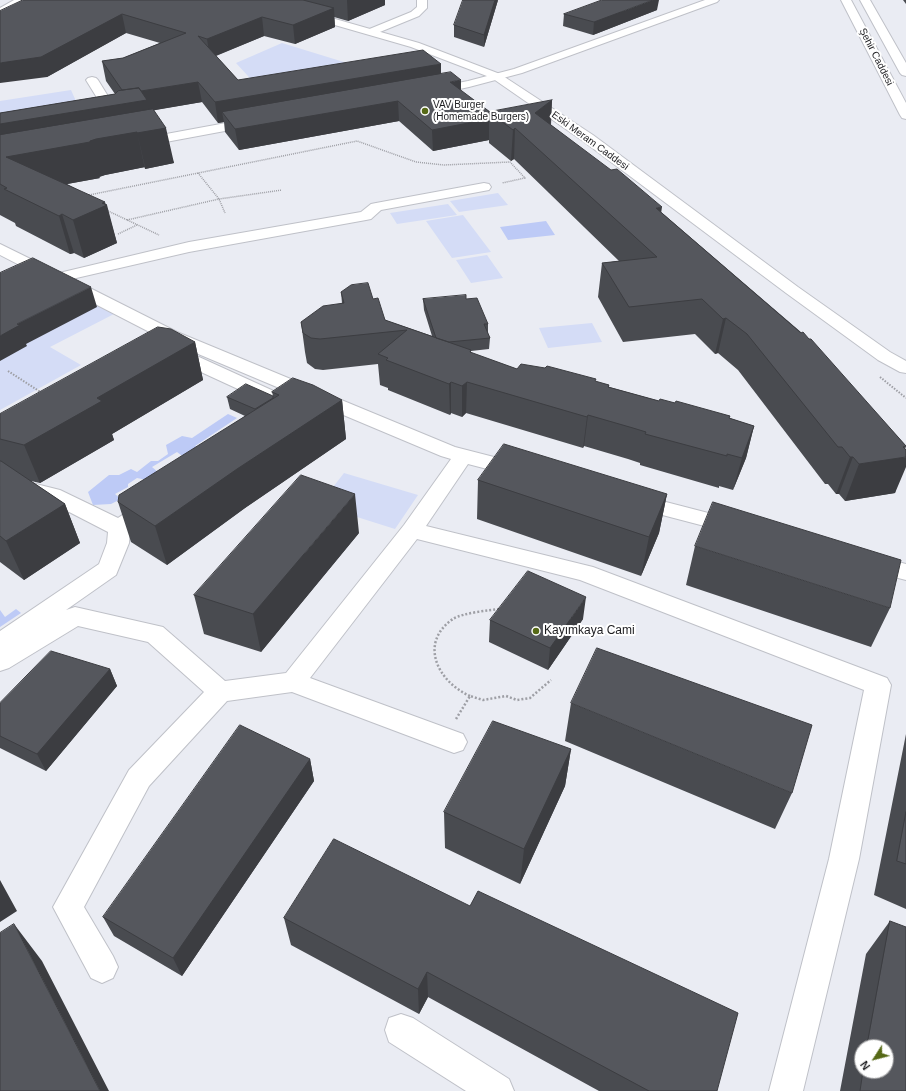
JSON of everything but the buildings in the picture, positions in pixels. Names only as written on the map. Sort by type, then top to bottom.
[{"type":"street","points":[[0,13],[21,0]]},
{"type":"street","points":[[0,13],[34,0]]},
{"type":"street","name":"Eski Meram Caddesi","points":[[258,0],[371,32],[404,34],[496,76],[588,138],[792,290],[884,356],[906,368]]},
{"type":"street","points":[[371,32],[415,14],[422,8],[422,0]]},
{"type":"street","points":[[404,34],[429,10],[429,0]]},
{"type":"street","points":[[422,92],[469,84],[518,71],[714,0]]},
{"type":"street","name":"Şehir Caddesi","points":[[846,0],[906,115]]},
{"type":"street","name":"Şehir Caddesi","points":[[864,0],[906,73]]},
{"type":"street","points":[[92,80],[119,124],[104,127]]},
{"type":"street","points":[[125,145],[266,120]]},
{"type":"street","points":[[56,278],[194,246],[366,216],[376,207],[484,188]]},
{"type":"street","points":[[0,249],[160,330],[448,452],[459,460]]},
{"type":"street","points":[[0,268],[20,259]]},
{"type":"street","points":[[140,341],[160,330]]},
{"type":"street","name":"Eski Meram Caddesi","points":[[884,356],[906,378]]},
{"type":"street","points":[[157,361],[164,357],[193,361],[292,406],[459,460],[531,474]]},
{"type":"street","points":[[293,682],[412,530],[459,460]]},
{"type":"street","points":[[0,482],[53,495],[119,528]]},
{"type":"street","points":[[616,496],[753,532]]},
{"type":"street","points":[[119,528],[165,497]]},
{"type":"street","points":[[0,644],[108,569],[118,543],[119,528]]},
{"type":"street","points":[[412,530],[585,573],[878,684],[844,858],[786,1091]]},
{"type":"street","points":[[852,558],[906,572]]},
{"type":"street","points":[[0,661],[75,616],[155,634],[220,692]]},
{"type":"street","points":[[102,967],[68,907],[139,778],[220,692],[293,682],[449,740]]},
{"type":"street","points":[[400,1030],[497,1091]]},
{"type":"path","points":[[86,196],[357,141],[416,162],[444,165],[510,162],[524,178],[484,188]]},
{"type":"path","points":[[198,173],[219,199],[225,213]]},
{"type":"path","points":[[127,220],[219,199],[282,190]]},
{"type":"path","points":[[104,209],[158,235],[187,231],[194,246]]},
{"type":"path","points":[[104,215],[111,212]]},
{"type":"path","points":[[118,234],[138,225]]},
{"type":"path","points":[[8,371],[44,395]]},
{"type":"path","points":[[876,374],[906,398]]},
{"type":"path","points":[[509,608],[486,610],[454,618],[439,631],[435,655],[442,676],[457,690],[483,700],[506,696],[517,700],[530,698],[551,680]]},
{"type":"path","points":[[449,740],[470,696]]},
{"type":"shaded area","points":[[282,43],[373,71],[259,88],[236,63]]},
{"type":"shaded area","points":[[71,90],[84,119],[0,133],[0,101]]},
{"type":"shaded area","points":[[498,193],[508,205],[459,212],[450,201]]},
{"type":"shaded area","points":[[448,204],[457,215],[397,224],[390,213]]},
{"type":"shaded area","points":[[463,215],[491,252],[452,258],[426,221]]},
{"type":"shaded area","points":[[487,255],[503,278],[471,283],[456,260]]},
{"type":"shaded area","points":[[43,275],[114,314],[50,347],[81,365],[0,410],[0,294]]},
{"type":"shaded area","points":[[592,323],[602,342],[548,348],[539,328]]},
{"type":"shaded area","points":[[344,473],[418,495],[395,529],[319,505]]},
{"type":"water","points":[[546,221],[555,235],[508,240],[500,227]]},
{"type":"water","points":[[228,414],[237,418],[195,446],[204,449],[186,459],[177,452],[152,467],[159,473],[147,480],[137,478],[128,484],[128,487],[115,494],[121,499],[111,504],[93,505],[88,492],[109,475],[119,475],[131,469],[137,472],[151,461],[158,461],[168,454],[166,445],[182,436],[192,438]]},
{"type":"water","points":[[16,609],[21,613],[0,627],[0,610],[5,617]]},
{"type":"place","name":"VAV Burger (Homemade Burgers)","points":[[425,111]]},
{"type":"place","name":"Kayımkaya Cami","points":[[536,631]]}]
